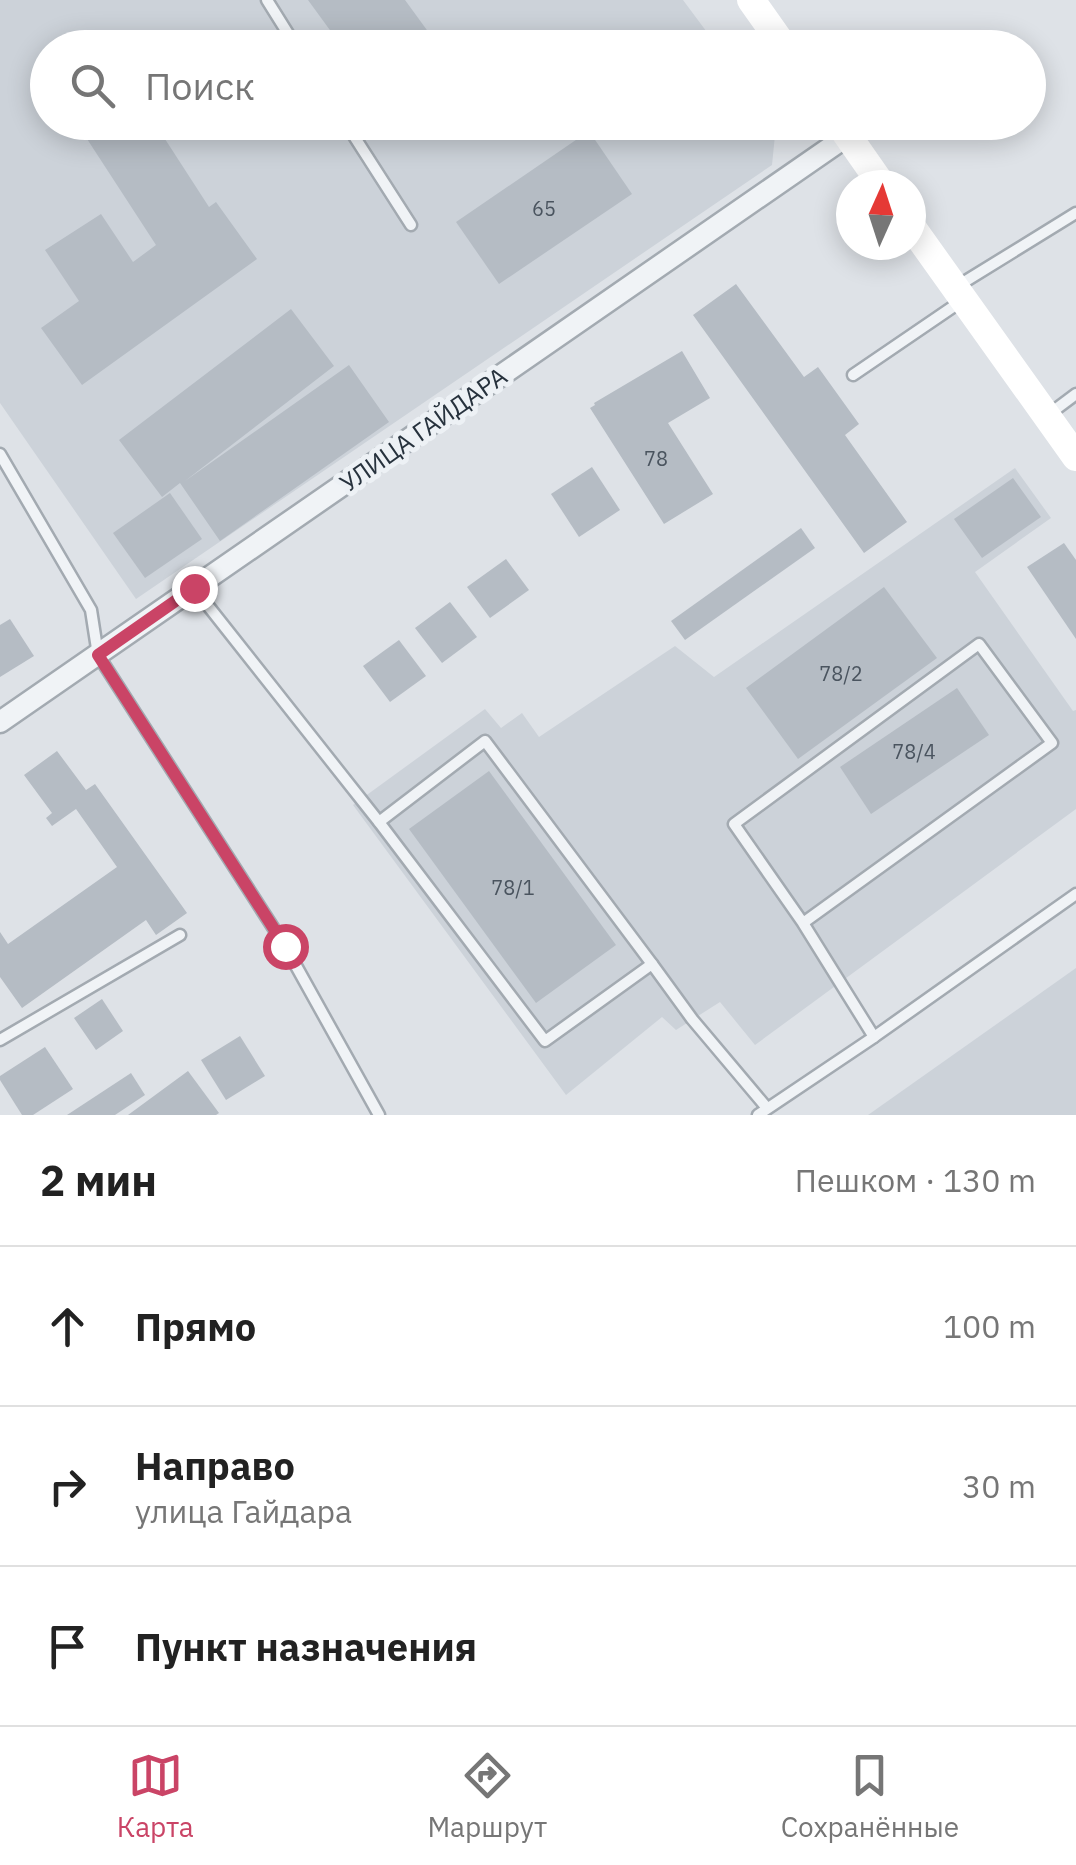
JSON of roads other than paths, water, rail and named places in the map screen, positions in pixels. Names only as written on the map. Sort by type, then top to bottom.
[{"type":"main road","points":[[751,0],[772,30]]},
{"type":"main road","points":[[850,140],[871,170]]},
{"type":"main road","points":[[926,247],[1076,457]]},
{"type":"street","name":"УЛИЦА ГАЙДАРА","points":[[0,722],[826,140]]},
{"type":"lane","points":[[267,0],[286,30]]},
{"type":"lane","points":[[357,140],[411,225]]},
{"type":"lane","points":[[854,375],[1076,213]]},
{"type":"lane","points":[[1047,416],[1076,394]]},
{"type":"lane","points":[[0,454],[91,610],[98,655],[285,946],[379,1115]]},
{"type":"lane","points":[[194,588],[546,1041],[652,964]]},
{"type":"lane","points":[[803,923],[1052,743],[980,644],[734,824],[803,923],[874,1037]]},
{"type":"lane","points":[[378,822],[485,741],[762,1112],[1076,894]]},
{"type":"lane","points":[[0,1040],[180,935]]}]
